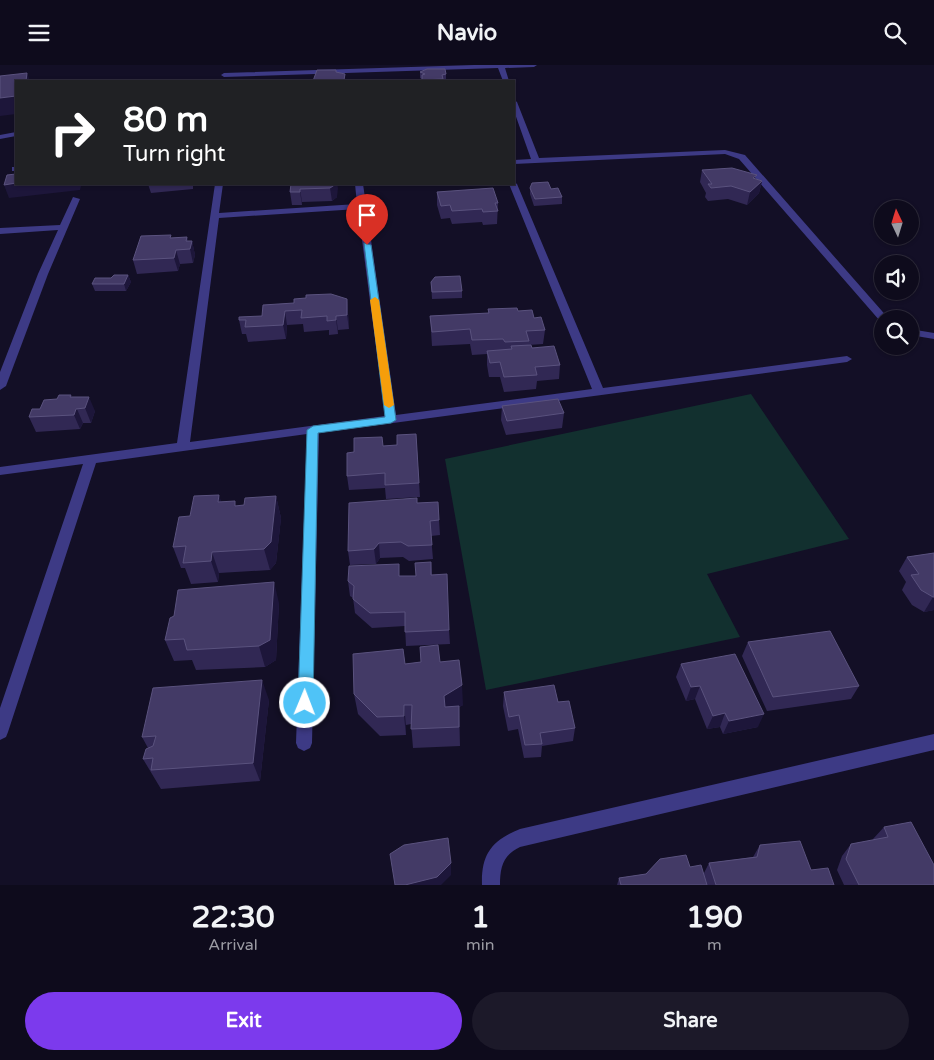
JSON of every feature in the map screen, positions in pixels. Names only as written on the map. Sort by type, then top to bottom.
[{"type":"street","points":[[224,75],[394,72],[534,65]]},
{"type":"street","points":[[501,66],[506,80]]},
{"type":"street","points":[[515,105],[536,162]]},
{"type":"street","points":[[0,137],[15,134]]},
{"type":"street","points":[[515,162],[725,152],[737,154],[742,157],[876,310]]},
{"type":"street","points":[[183,447],[219,185]]},
{"type":"street","points":[[359,185],[391,420]]},
{"type":"street","points":[[513,185],[599,392]]},
{"type":"street","points":[[0,386],[63,227],[76,199]]},
{"type":"street","points":[[215,216],[362,206]]},
{"type":"street","points":[[0,231],[63,227]]},
{"type":"street","points":[[919,334],[934,336]]},
{"type":"street","points":[[0,471],[847,359]]},
{"type":"street","points":[[304,743],[313,430]]},
{"type":"street","points":[[0,732],[91,459]]},
{"type":"street","points":[[491,885],[491,870],[494,858],[500,848],[510,841],[934,742]]},
{"type":"green space","points":[[751,394],[849,539],[707,574],[740,637],[486,690],[445,459]]},
{"type":"building","points":[[427,69],[445,69],[446,74],[442,75],[443,79],[422,80],[422,75],[425,74],[420,72]]},
{"type":"building","points":[[317,70],[336,70],[336,72],[345,74],[344,80],[313,80]]},
{"type":"building","points":[[27,73],[26,80],[15,80],[15,96],[0,98],[0,76]]},
{"type":"building","points":[[732,168],[757,175],[753,178],[762,181],[750,192],[731,186],[711,188],[708,184],[712,184],[702,170]]},
{"type":"building","points":[[15,174],[15,183],[4,185],[7,175]]},
{"type":"building","points":[[548,182],[551,189],[558,188],[562,197],[535,199],[530,188],[532,183]]},
{"type":"building","points":[[291,185],[334,185],[330,188],[300,189],[300,192],[290,192]]},
{"type":"building","points":[[493,188],[498,203],[495,203],[498,211],[483,212],[482,209],[452,211],[450,205],[441,206],[437,192]]},
{"type":"building","points":[[171,235],[170,238],[187,237],[186,241],[192,241],[190,249],[176,250],[174,258],[133,260],[141,236]]},
{"type":"building","points":[[114,275],[128,275],[124,284],[92,284],[95,278],[111,278]]},
{"type":"building","points":[[460,276],[462,291],[432,292],[431,282],[435,277]]},
{"type":"building","points":[[331,294],[347,299],[347,315],[336,316],[336,320],[327,321],[327,316],[301,318],[302,310],[285,311],[283,325],[245,327],[246,320],[239,320],[239,317],[262,316],[263,305],[294,303],[294,299],[306,298],[306,295]]},
{"type":"building","points":[[517,308],[518,311],[532,310],[534,318],[541,317],[545,330],[526,331],[529,341],[505,342],[503,339],[472,340],[470,329],[432,332],[430,316],[489,313],[488,309]]},
{"type":"building","points":[[531,345],[532,348],[554,346],[560,365],[535,367],[537,375],[504,377],[500,362],[490,363],[487,351],[512,349],[511,346]]},
{"type":"building","points":[[59,395],[89,397],[85,408],[76,409],[74,415],[29,417],[32,409],[40,409],[44,400],[57,399]]},
{"type":"building","points":[[558,399],[564,413],[507,421],[502,406]]},
{"type":"building","points":[[416,434],[419,483],[385,485],[385,473],[347,476],[347,453],[354,452],[354,438],[382,437],[383,446],[397,445],[397,435]]},
{"type":"building","points":[[219,495],[218,502],[235,501],[235,506],[244,505],[245,498],[276,496],[271,542],[264,549],[212,552],[211,561],[183,563],[186,546],[173,547],[179,517],[190,516],[194,496]]},
{"type":"building","points":[[417,498],[417,503],[438,502],[439,520],[430,521],[432,545],[408,546],[401,542],[379,543],[374,549],[348,551],[349,503]]},
{"type":"building","points":[[934,553],[933,597],[921,590],[911,575],[919,574],[907,557]]},
{"type":"building","points":[[431,562],[431,575],[447,574],[449,630],[405,632],[405,612],[370,613],[353,599],[354,586],[348,581],[349,566],[399,564],[399,576],[416,576],[415,563]]},
{"type":"building","points":[[274,582],[270,640],[259,646],[187,650],[184,639],[165,640],[170,618],[174,616],[178,590]]},
{"type":"building","points":[[830,631],[859,686],[773,697],[748,642]]},
{"type":"building","points":[[438,645],[440,662],[459,660],[462,685],[444,696],[445,707],[459,706],[459,727],[411,729],[412,705],[404,705],[404,716],[377,717],[354,694],[353,654],[403,649],[405,664],[421,662],[420,647]]},
{"type":"building","points":[[735,654],[764,714],[729,721],[725,713],[713,716],[700,686],[691,687],[681,664]]},
{"type":"building","points":[[262,680],[253,763],[151,770],[153,758],[143,759],[146,749],[153,746],[156,736],[142,737],[153,688]]},
{"type":"building","points":[[554,685],[558,702],[569,701],[575,728],[540,733],[542,744],[525,745],[519,715],[509,717],[504,692]]},
{"type":"building","points":[[911,822],[934,865],[934,885],[859,885],[846,859],[851,844],[888,837],[884,827]]},
{"type":"building","points":[[448,838],[451,863],[437,877],[405,885],[395,885],[390,854],[404,845]]},
{"type":"building","points":[[800,841],[811,870],[828,868],[834,885],[716,885],[709,863],[757,857],[760,845]]},
{"type":"building","points":[[686,855],[690,867],[701,865],[707,885],[621,885],[619,878],[646,874],[660,859]]},
{"type":"slow traffic","points":[[375,300],[389,405]]},
{"type":"route","points":[[305,703],[313,430],[391,420],[367,245]]}]
